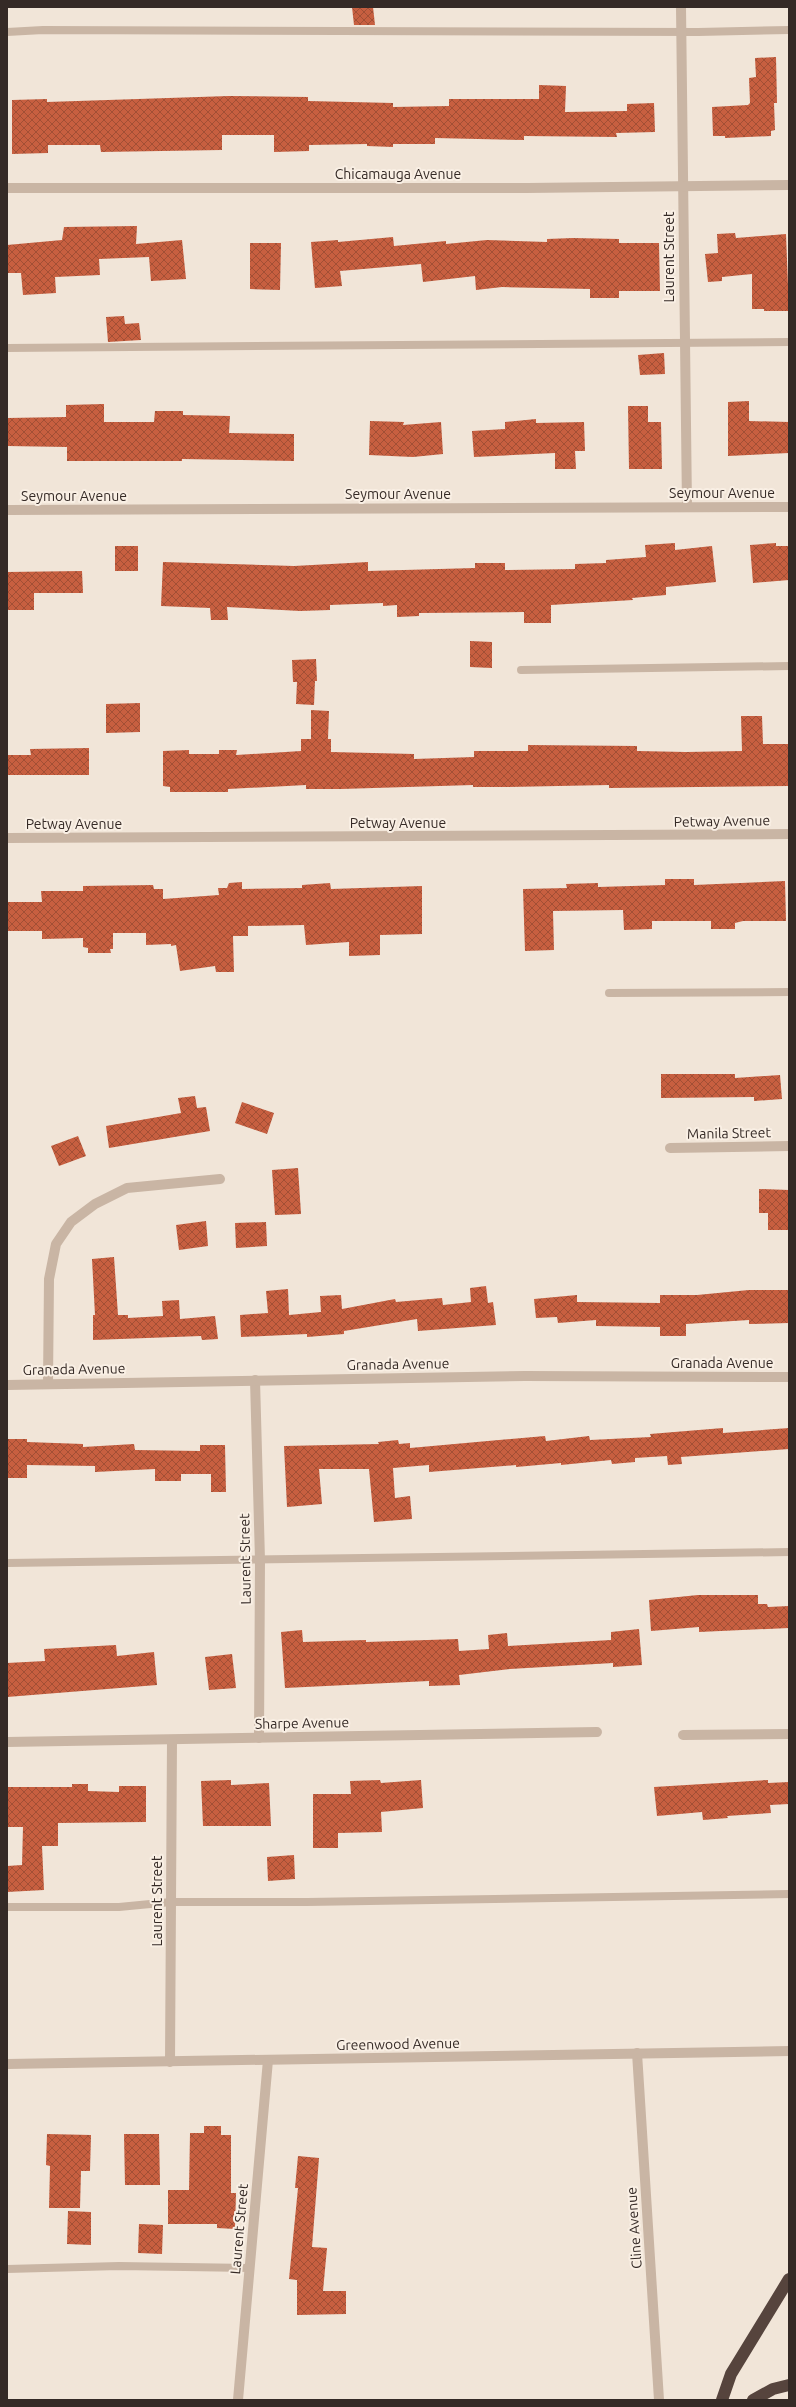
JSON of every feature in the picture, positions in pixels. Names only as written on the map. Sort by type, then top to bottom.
[{"type":"highway","points":[[722,2400],[731,2374],[789,2279]]},
{"type":"highway","points":[[753,2400],[773,2389],[789,2385]]},
{"type":"street","name":"Laurent Street","points":[[681,7],[683,343],[687,507]]},
{"type":"street","name":"Chicamauga Avenue","points":[[7,188],[527,188],[683,185],[789,185]]},
{"type":"street","name":"Seymour Avenue","points":[[7,510],[789,507]]},
{"type":"street","name":"Petway Avenue","points":[[7,838],[789,834]]},
{"type":"street","name":"Manila Street","points":[[670,1148],[789,1146]]},
{"type":"street","points":[[48,1383],[49,1279],[56,1244],[71,1222],[95,1204],[127,1188],[220,1178]]},
{"type":"street","name":"Granada Avenue","points":[[7,1385],[48,1383],[525,1376],[789,1377]]},
{"type":"street","name":"Laurent Street","points":[[255,1380],[260,1560],[259,1738]]},
{"type":"street","name":"Sharpe Avenue","points":[[7,1742],[172,1741],[597,1732]]},
{"type":"street","points":[[683,1735],[789,1734]]},
{"type":"street","name":"Laurent Street","points":[[170,2062],[172,1741]]},
{"type":"street","name":"Greenwood Avenue","points":[[7,2064],[789,2051]]},
{"type":"street","name":"Cline Avenue","points":[[637,2054],[658,2400]]},
{"type":"street","name":"Laurent Street","points":[[238,2400],[268,2060]]},
{"type":"lane","points":[[7,32],[43,30],[396,33],[789,30]]},
{"type":"lane","points":[[7,348],[789,342]]},
{"type":"lane","points":[[521,670],[789,666]]},
{"type":"lane","points":[[609,993],[789,992]]},
{"type":"lane","points":[[7,1563],[789,1552]]},
{"type":"lane","points":[[7,1907],[119,1907],[171,1902],[322,1902],[789,1894]]},
{"type":"lane","points":[[7,2269],[118,2266],[250,2268]]},
{"type":"building","points":[[352,7],[373,7],[375,25],[354,25]]},
{"type":"building","points":[[776,57],[777,103],[774,103],[775,130],[771,131],[771,136],[725,138],[725,136],[713,136],[712,107],[748,105],[750,103],[749,78],[756,77],[755,58]]},
{"type":"building","points":[[539,85],[566,86],[565,112],[627,111],[627,104],[654,103],[655,132],[616,133],[617,137],[524,136],[524,140],[435,138],[435,144],[393,144],[393,147],[367,146],[367,144],[309,145],[309,151],[274,152],[274,135],[222,135],[222,150],[101,152],[100,145],[48,145],[48,153],[12,154],[12,100],[47,99],[47,102],[229,96],[308,97],[308,101],[393,103],[393,107],[449,106],[449,99],[539,99]]},
{"type":"building","points":[[137,226],[136,244],[182,240],[186,279],[151,281],[149,257],[99,259],[100,275],[55,277],[56,293],[23,295],[21,273],[7,273],[7,245],[62,240],[64,227]]},
{"type":"building","points":[[735,233],[736,238],[786,234],[789,311],[764,311],[764,309],[752,309],[752,274],[722,277],[722,281],[708,282],[705,254],[718,253],[717,234]]},
{"type":"building","points":[[393,237],[394,246],[446,241],[446,244],[487,240],[547,242],[547,239],[573,238],[619,239],[619,243],[659,243],[660,291],[619,291],[619,298],[590,298],[590,289],[502,287],[476,290],[475,276],[423,282],[421,264],[340,271],[342,286],[315,288],[311,242],[338,240],[338,242]]},
{"type":"building","points":[[250,243],[281,243],[280,290],[250,289]]},
{"type":"building","points":[[124,316],[125,324],[139,323],[141,340],[108,342],[106,317]]},
{"type":"building","points":[[664,353],[665,374],[640,375],[638,355]]},
{"type":"building","points":[[749,401],[749,421],[789,422],[789,453],[728,456],[728,402]]},
{"type":"building","points":[[104,404],[104,422],[154,422],[155,411],[183,411],[183,415],[230,416],[229,433],[294,434],[294,461],[182,459],[182,461],[67,461],[67,447],[7,446],[7,418],[66,417],[66,405]]},
{"type":"building","points":[[628,406],[648,406],[648,422],[661,422],[662,469],[629,469]]},
{"type":"building","points":[[536,419],[536,423],[584,422],[585,451],[575,451],[576,469],[555,469],[555,453],[474,457],[472,431],[505,429],[505,422]]},
{"type":"building","points":[[370,421],[404,422],[403,425],[441,422],[443,454],[413,457],[369,455]]},
{"type":"building","points":[[675,543],[675,550],[712,546],[716,582],[666,587],[666,595],[632,598],[633,600],[551,605],[551,623],[524,623],[524,612],[419,613],[419,616],[397,617],[397,605],[383,606],[383,603],[330,605],[330,610],[300,611],[227,607],[228,620],[211,620],[210,608],[161,606],[163,562],[294,566],[368,562],[368,571],[475,568],[475,563],[505,563],[505,570],[575,569],[575,564],[606,563],[606,560],[646,557],[645,545]]},
{"type":"building","points":[[776,543],[776,546],[789,546],[789,580],[753,583],[750,545]]},
{"type":"building","points":[[115,546],[138,546],[138,571],[115,571]]},
{"type":"building","points":[[82,571],[83,593],[34,593],[34,610],[7,610],[7,572]]},
{"type":"building","points":[[470,641],[492,642],[492,668],[470,667]]},
{"type":"building","points":[[316,659],[317,681],[315,681],[314,705],[296,704],[297,682],[293,682],[292,660]]},
{"type":"building","points":[[140,703],[140,732],[106,733],[106,704]]},
{"type":"building","points":[[311,710],[329,711],[328,739],[331,739],[331,752],[414,754],[414,759],[474,757],[474,751],[528,751],[528,745],[637,746],[637,751],[742,751],[741,716],[762,716],[763,744],[789,744],[789,786],[609,788],[609,785],[473,787],[473,785],[306,789],[306,785],[228,789],[228,792],[170,792],[170,787],[163,786],[163,751],[189,750],[189,754],[219,754],[219,750],[237,750],[236,755],[301,751],[301,739],[311,739]]},
{"type":"building","points":[[89,748],[89,775],[7,775],[7,755],[31,755],[30,749]]},
{"type":"building","points":[[665,879],[694,879],[694,885],[785,881],[786,921],[743,921],[735,923],[735,929],[711,929],[711,921],[652,921],[652,929],[624,930],[623,910],[553,911],[554,950],[525,951],[523,889],[567,888],[566,884],[598,883],[598,887],[665,885]]},
{"type":"building","points":[[242,882],[242,889],[302,888],[302,885],[330,883],[331,889],[422,886],[422,934],[380,935],[380,955],[349,956],[349,942],[306,945],[304,925],[248,926],[248,936],[233,936],[234,972],[216,972],[215,966],[180,971],[176,945],[146,945],[146,933],[113,933],[113,949],[110,949],[111,953],[88,953],[88,948],[83,947],[83,938],[42,939],[42,931],[7,931],[7,902],[42,902],[41,891],[83,891],[83,886],[153,885],[154,889],[163,889],[163,899],[219,895],[218,888],[227,888],[229,883]]},
{"type":"building","points":[[661,1074],[735,1074],[735,1078],[780,1075],[782,1099],[754,1101],[754,1097],[661,1098]]},
{"type":"building","points":[[195,1096],[197,1108],[206,1107],[210,1131],[109,1148],[106,1126],[181,1113],[178,1098]]},
{"type":"building","points":[[242,1102],[274,1113],[267,1134],[235,1123]]},
{"type":"building","points":[[78,1136],[86,1156],[59,1166],[51,1146]]},
{"type":"building","points":[[298,1168],[301,1214],[275,1215],[272,1170]]},
{"type":"building","points":[[759,1189],[789,1190],[789,1230],[768,1230],[768,1213],[759,1213]]},
{"type":"building","points":[[206,1221],[208,1246],[179,1250],[176,1225]]},
{"type":"building","points":[[266,1222],[267,1246],[236,1248],[235,1223]]},
{"type":"building","points":[[114,1257],[118,1315],[128,1315],[128,1318],[163,1316],[162,1301],[179,1300],[180,1319],[215,1316],[218,1339],[202,1340],[201,1336],[93,1340],[93,1315],[95,1315],[92,1259]]},
{"type":"building","points":[[486,1286],[488,1303],[493,1302],[496,1325],[418,1331],[417,1319],[344,1331],[344,1334],[307,1337],[307,1334],[241,1337],[240,1315],[268,1313],[266,1291],[288,1289],[289,1315],[321,1312],[320,1296],[341,1295],[342,1309],[395,1299],[396,1302],[442,1298],[443,1305],[471,1302],[470,1288]]},
{"type":"building","points":[[749,1290],[789,1290],[789,1323],[749,1324],[749,1320],[686,1324],[686,1336],[660,1336],[660,1327],[596,1326],[596,1320],[558,1323],[557,1317],[536,1318],[534,1299],[577,1295],[577,1302],[660,1303],[660,1295],[697,1295]]},
{"type":"building","points":[[723,1428],[723,1433],[789,1428],[789,1449],[681,1457],[682,1464],[668,1465],[667,1456],[635,1458],[635,1462],[612,1464],[611,1460],[561,1465],[561,1463],[516,1467],[516,1465],[429,1472],[429,1465],[393,1468],[395,1498],[410,1496],[412,1519],[374,1522],[369,1469],[319,1469],[322,1504],[287,1507],[284,1446],[379,1444],[378,1442],[398,1440],[399,1444],[410,1443],[410,1448],[545,1436],[546,1441],[589,1436],[590,1440],[651,1437],[650,1434]]},
{"type":"building","points":[[7,1439],[27,1439],[27,1442],[83,1444],[83,1447],[134,1444],[135,1450],[200,1451],[200,1445],[225,1445],[226,1492],[211,1492],[211,1474],[181,1474],[181,1481],[155,1481],[155,1469],[95,1472],[95,1466],[27,1465],[27,1478],[7,1478]]},
{"type":"building","points":[[698,1595],[758,1595],[758,1604],[767,1604],[768,1607],[789,1606],[789,1628],[699,1632],[699,1627],[651,1631],[649,1600]]},
{"type":"building","points":[[639,1629],[642,1665],[613,1667],[613,1663],[510,1669],[459,1675],[460,1685],[429,1686],[429,1681],[285,1688],[281,1632],[302,1630],[303,1642],[366,1640],[366,1642],[458,1639],[459,1651],[489,1649],[488,1635],[507,1633],[508,1646],[611,1640],[611,1632]]},
{"type":"building","points":[[116,1645],[117,1656],[154,1652],[157,1685],[7,1697],[7,1663],[45,1661],[44,1649]]},
{"type":"building","points":[[232,1654],[236,1688],[209,1690],[205,1657]]},
{"type":"building","points":[[231,1780],[231,1785],[269,1783],[271,1826],[203,1826],[201,1781]]},
{"type":"building","points":[[380,1780],[381,1783],[421,1780],[423,1808],[381,1812],[382,1832],[338,1833],[338,1848],[313,1848],[313,1794],[351,1794],[350,1781]]},
{"type":"building","points":[[768,1780],[768,1783],[789,1782],[789,1804],[770,1805],[771,1813],[727,1816],[728,1818],[703,1820],[702,1812],[657,1816],[654,1787]]},
{"type":"building","points":[[72,1784],[88,1784],[88,1791],[119,1792],[119,1786],[146,1786],[146,1822],[58,1823],[58,1846],[42,1846],[44,1890],[7,1892],[7,1866],[22,1865],[23,1827],[7,1827],[7,1787],[72,1787]]},
{"type":"building","points":[[294,1855],[295,1879],[268,1881],[267,1857]]},
{"type":"building","points":[[204,2126],[221,2126],[221,2135],[231,2135],[231,2193],[236,2193],[235,2229],[217,2228],[217,2224],[168,2224],[168,2190],[189,2190],[190,2133],[204,2133]]},
{"type":"building","points":[[47,2134],[91,2135],[90,2171],[81,2171],[80,2208],[49,2208],[50,2166],[46,2165]]},
{"type":"building","points":[[124,2134],[159,2134],[160,2185],[125,2185]]},
{"type":"building","points":[[298,2156],[319,2158],[312,2247],[327,2248],[323,2291],[346,2291],[346,2314],[297,2315],[297,2280],[289,2279],[298,2188],[295,2188]]},
{"type":"building","points":[[68,2211],[91,2212],[91,2245],[67,2244]]},
{"type":"building","points":[[139,2224],[163,2225],[162,2254],[138,2253]]}]
